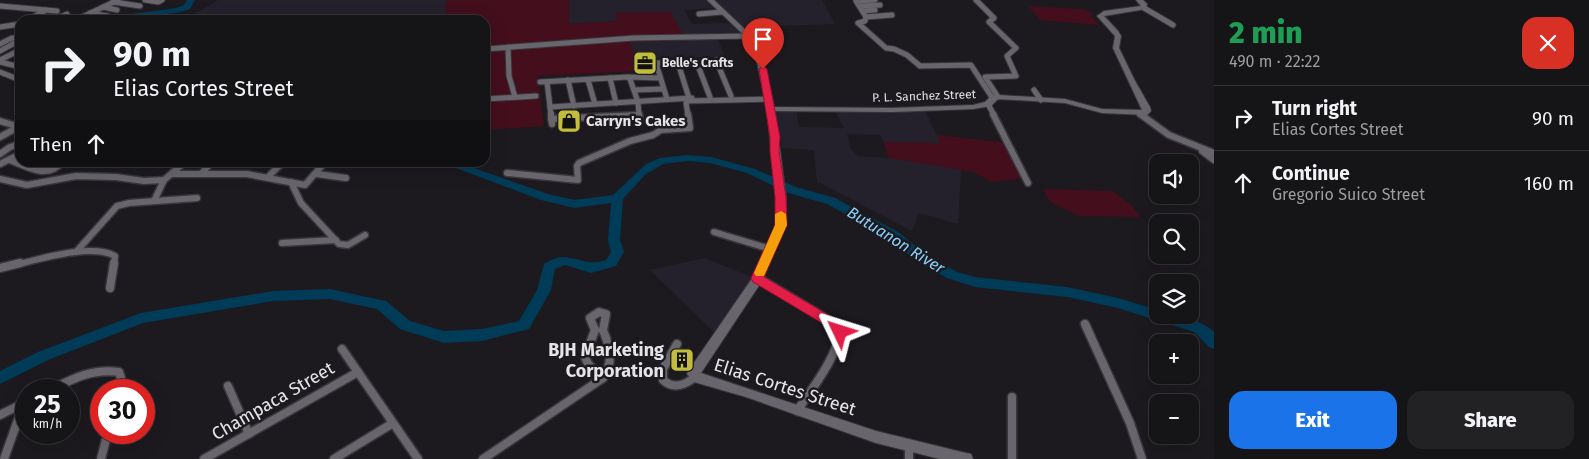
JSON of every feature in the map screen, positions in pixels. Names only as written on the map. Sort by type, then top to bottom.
[{"type":"street","points":[[147,0],[158,2],[162,0]]},
{"type":"street","points":[[710,0],[749,36]]},
{"type":"street","points":[[866,17],[856,2],[875,0]]},
{"type":"street","points":[[976,0],[994,18],[989,22],[1016,48],[1007,56],[1016,76],[986,77],[993,100],[1028,183]]},
{"type":"street","points":[[101,1],[140,6]]},
{"type":"street","points":[[86,15],[114,2]]},
{"type":"street","points":[[1173,25],[1141,4],[1104,13],[1100,16],[1118,36],[1116,48],[1147,111],[1140,114],[1168,136],[1214,153]]},
{"type":"street","points":[[860,6],[880,5]]},
{"type":"street","points":[[0,6],[57,11]]},
{"type":"street","points":[[85,8],[117,10]]},
{"type":"street","points":[[37,15],[46,10]]},
{"type":"street","points":[[863,11],[876,10]]},
{"type":"street","points":[[699,14],[722,12]]},
{"type":"street","points":[[90,13],[102,15]]},
{"type":"street","points":[[866,17],[892,15]]},
{"type":"street","points":[[866,17],[865,21],[858,23],[881,45],[907,55],[920,66],[971,65],[993,100]]},
{"type":"street","points":[[0,27],[15,24]]},
{"type":"street","points":[[490,48],[634,38],[749,36]]},
{"type":"street","name":"Elias Cortes Street","points":[[749,36],[757,48],[772,109],[781,197],[781,225],[758,278],[693,372],[695,377],[876,437],[950,457],[966,459]]},
{"type":"street","points":[[0,44],[15,38]]},
{"type":"street","points":[[0,51],[15,42]]},
{"type":"street","points":[[508,47],[509,76],[515,97]]},
{"type":"street","points":[[0,61],[15,53]]},
{"type":"street","points":[[0,61],[15,66]]},
{"type":"street","points":[[641,64],[716,61],[732,96]]},
{"type":"street","points":[[678,63],[689,98]]},
{"type":"street","points":[[697,63],[710,97]]},
{"type":"street","points":[[656,64],[667,99]]},
{"type":"street","points":[[0,72],[15,78]]},
{"type":"street","points":[[540,82],[610,78],[660,78]]},
{"type":"street","points":[[610,78],[616,103]]},
{"type":"street","points":[[547,82],[552,121],[640,117],[638,102],[630,78]]},
{"type":"street","points":[[568,80],[574,106]]},
{"type":"street","points":[[588,80],[595,104]]},
{"type":"street","points":[[634,90],[663,89]]},
{"type":"street","points":[[1034,90],[1041,100]]},
{"type":"street","points":[[490,99],[536,96]]},
{"type":"street","points":[[550,107],[732,96],[769,98]]},
{"type":"street","points":[[507,174],[578,180],[577,166],[579,163],[630,141],[653,135],[661,130],[690,128],[686,103],[688,101],[769,98]]},
{"type":"street","name":"P. L. Sanchez Street","points":[[772,109],[908,110],[973,107],[993,100],[1041,100],[1072,102],[1102,111],[1140,114]]},
{"type":"street","points":[[0,122],[15,125]]},
{"type":"street","points":[[0,137],[15,129]]},
{"type":"street","points":[[0,154],[15,146]]},
{"type":"street","points":[[1193,146],[1214,160]]},
{"type":"street","points":[[0,164],[15,157]]},
{"type":"street","points":[[10,160],[15,162]]},
{"type":"street","points":[[29,167],[42,172],[57,167]]},
{"type":"street","points":[[0,179],[26,185],[76,176],[116,177],[144,181],[164,180],[181,167]]},
{"type":"street","points":[[202,173],[207,167]]},
{"type":"street","points":[[268,177],[278,167]]},
{"type":"street","points":[[173,174],[248,174],[305,185],[322,167]]},
{"type":"street","points":[[317,174],[346,178]]},
{"type":"street","points":[[154,201],[164,180]]},
{"type":"street","points":[[291,182],[301,203],[343,246],[365,235]]},
{"type":"street","points":[[76,252],[117,206],[129,203],[197,198]]},
{"type":"street","points":[[714,232],[770,249]]},
{"type":"street","points":[[282,243],[336,240]]},
{"type":"street","points":[[0,268],[76,252],[110,252],[115,254],[110,288]]},
{"type":"street","points":[[758,278],[838,326],[840,332],[824,368],[797,411]]},
{"type":"street","points":[[1085,324],[1130,423],[1142,459]]},
{"type":"street","points":[[483,459],[603,378],[609,371],[611,360],[610,347],[599,330],[585,357],[588,364],[603,378]]},
{"type":"street","points":[[676,344],[662,371],[662,378],[672,386],[686,384],[695,377]]},
{"type":"street","points":[[342,350],[418,459]]},
{"type":"street","points":[[73,379],[86,373],[110,370],[119,372],[121,379]]},
{"type":"street","name":"Champaca Street","points":[[204,459],[358,372]]},
{"type":"street","points":[[228,386],[249,434]]},
{"type":"street","points":[[1012,397],[1012,459]]},
{"type":"street","points":[[0,415],[15,408]]},
{"type":"street","points":[[334,459],[393,423]]},
{"type":"street","points":[[4,459],[15,430]]},
{"type":"street","points":[[101,459],[105,444]]},
{"type":"street","points":[[909,445],[909,459]]},
{"type":"shaded area","points":[[218,0],[705,0],[715,8],[684,10],[692,24],[731,23],[746,35],[683,35],[670,12],[616,13],[619,21],[568,24],[490,20],[490,15],[192,15]]},
{"type":"shaded area","points":[[569,0],[569,24],[618,21],[615,13],[670,12],[683,35],[629,40],[642,71],[538,76],[544,126],[490,130],[490,15],[445,15],[447,1]]},
{"type":"shaded area","points":[[714,0],[822,0],[835,24],[743,27]]},
{"type":"shaded area","points":[[1028,6],[1083,9],[1095,15],[1090,15],[1099,25],[1040,20]]},
{"type":"shaded area","points":[[717,37],[725,57],[636,58],[629,39]]},
{"type":"shaded area","points":[[776,110],[796,110],[799,127],[844,128],[835,111],[925,111],[941,143],[883,142],[881,135],[847,134],[851,149],[858,156],[903,159],[961,169],[958,224],[919,213],[912,231],[817,183],[814,150],[782,148]]},
{"type":"shaded area","points":[[937,135],[1008,143],[1024,178],[992,182],[974,172],[889,158],[883,142],[941,143]]},
{"type":"shaded area","points":[[1043,189],[1112,191],[1130,204],[1141,217],[1079,216],[1050,202]]},
{"type":"shaded area","points":[[705,258],[754,278],[714,332],[650,270]]},
{"type":"waterway","name":"Butuanon River","points":[[141,15],[178,10],[187,7],[191,0]]},
{"type":"waterway","name":"Butuanon River","points":[[617,198],[641,173],[660,161],[688,158],[711,160],[751,171],[792,190],[831,201],[896,236],[919,257],[952,275],[975,282],[1067,292],[1118,303],[1199,328],[1214,343]]},
{"type":"waterway","name":"Butuanon River","points":[[459,167],[545,197],[574,204],[617,198]]},
{"type":"waterway","points":[[0,378],[43,356],[141,318],[273,296],[330,294],[381,305],[405,325],[444,337],[482,335],[524,325],[544,290],[549,267],[565,260],[591,268],[611,263],[618,252],[614,240],[617,198]]},
{"type":"slow traffic","points":[[760,273],[781,225],[781,214]]},
{"type":"place","name":"Belle's Crafts","points":[[645,63]]},
{"type":"place","name":"Carryn's Cakes","points":[[569,121]]},
{"type":"place","name":"BJH Marketing Corporation","points":[[682,360]]},
{"type":"route","points":[[763,69],[772,109],[775,137],[774,151],[781,197],[781,225],[758,278],[838,326],[840,332]]}]
